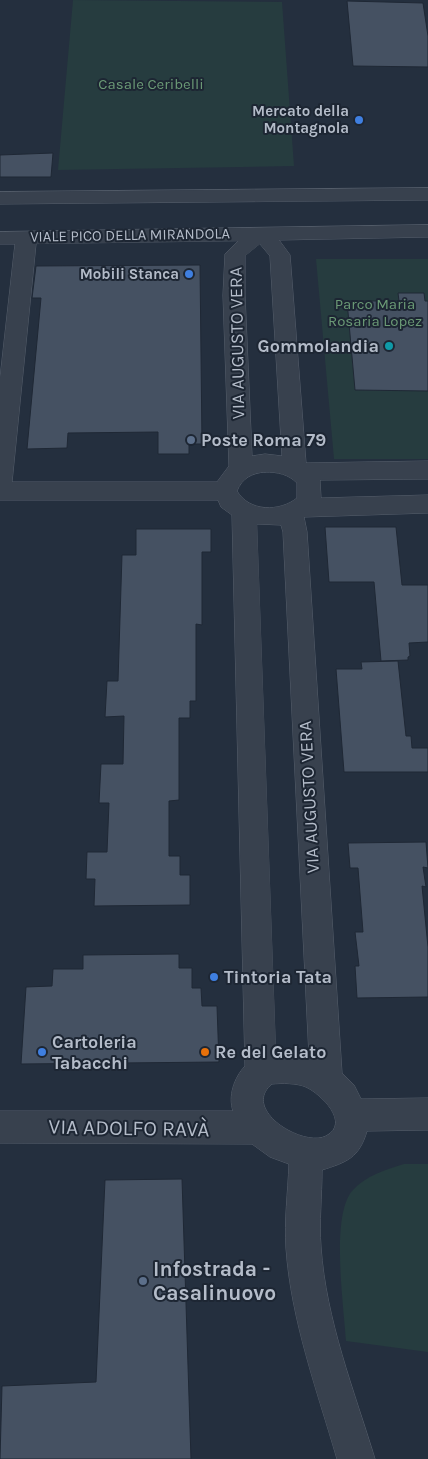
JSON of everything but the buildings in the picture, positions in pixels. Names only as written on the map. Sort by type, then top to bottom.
[{"type":"street","points":[[0,198],[258,194],[428,194]]},
{"type":"street","points":[[258,194],[261,232],[280,255],[297,470]]},
{"type":"street","name":"VIALE PICO DELLA MIRANDOLA","points":[[0,238],[261,232],[428,231]]},
{"type":"street","name":"VIA AUGUSTO VERA","points":[[241,469],[234,295],[235,254],[261,232]]},
{"type":"street","points":[[0,486],[26,237]]},
{"type":"street","points":[[297,510],[309,497],[310,485],[297,470],[284,464],[265,462],[241,469],[230,477],[225,491],[231,502],[244,512],[266,516],[297,510],[428,504]]},
{"type":"street","points":[[297,470],[428,470]]},
{"type":"street","points":[[0,490],[225,491]]},
{"type":"street","name":"VIA AUGUSTO VERA","points":[[297,510],[295,532],[326,1081]]},
{"type":"street","points":[[244,512],[262,1072]]},
{"type":"street","points":[[274,1068],[294,1068],[310,1072],[326,1081],[339,1094],[352,1115],[350,1133],[341,1146],[325,1154],[306,1154],[265,1135],[249,1113],[247,1094],[252,1082],[262,1072],[274,1068]]},
{"type":"street","points":[[352,1115],[428,1114]]},
{"type":"street","name":"VIA ADOLFO RAVÀ","points":[[0,1127],[259,1128]]},
{"type":"street","points":[[306,1154],[303,1246],[308,1289],[317,1329],[356,1459]]},
{"type":"green space","name":"Casale Ceribelli","points":[[73,0],[282,2],[294,166],[58,170]]},
{"type":"green space","name":"Parco Maria Rosaria Lopez","points":[[316,259],[428,259],[428,459],[334,459]]},
{"type":"green space","points":[[404,1164],[428,1164],[428,1352],[346,1341],[341,1285],[340,1239],[346,1202],[353,1190],[364,1180]]},
{"type":"place","name":"Mercato della Montagnola","points":[[359,120]]},
{"type":"place","name":"Mobili Stanca","points":[[189,274]]},
{"type":"place","name":"Gommolandia","points":[[389,346]]},
{"type":"place","name":"Poste Roma 79","points":[[191,440]]},
{"type":"place","name":"Tintoria Tata","points":[[214,977]]},
{"type":"place","name":"Cartoleria Tabacchi","points":[[42,1052]]},
{"type":"place","name":"Re del Gelato","points":[[205,1052]]},
{"type":"place","name":"Infostrada - Casalinuovo","points":[[143,1281]]}]
